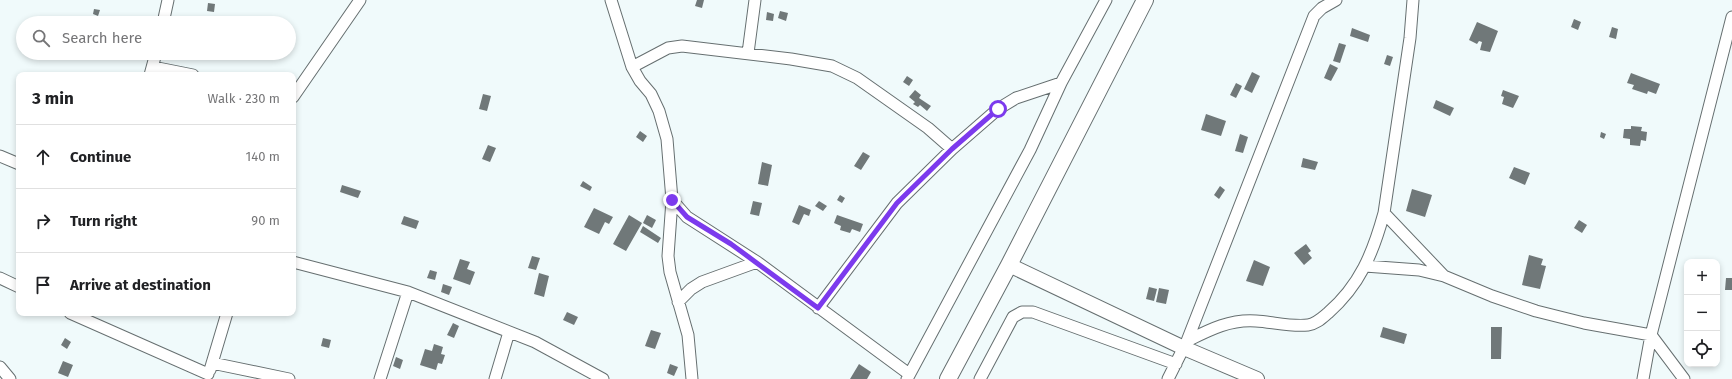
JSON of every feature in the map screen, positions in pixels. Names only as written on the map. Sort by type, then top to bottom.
[{"type":"main road","points":[[948,379],[1009,265],[1145,0]]},
{"type":"street","points":[[165,16],[168,0]]},
{"type":"street","points":[[296,91],[360,0]]},
{"type":"street","points":[[611,0],[632,67],[640,81],[651,94],[659,111],[667,139],[672,200],[668,256],[670,272],[688,335],[692,379]]},
{"type":"street","points":[[748,53],[755,0]]},
{"type":"street","points":[[672,200],[687,217],[757,262],[908,377],[1026,157],[1061,83],[1106,0]]},
{"type":"street","points":[[1168,379],[1185,345],[1314,16],[1322,8],[1336,0]]},
{"type":"street","points":[[1185,345],[1219,326],[1234,322],[1255,320],[1308,325],[1317,322],[1343,300],[1351,290],[1365,266],[1384,213],[1410,38],[1413,0]]},
{"type":"street","points":[[1643,379],[1651,335],[1729,44],[1732,17]]},
{"type":"street","points":[[632,67],[668,48],[682,46],[748,53],[832,66],[857,78],[928,128],[952,149]]},
{"type":"street","points":[[154,60],[152,71],[162,72]]},
{"type":"street","points":[[818,308],[897,203],[952,149],[998,109],[1016,98],[1061,83]]},
{"type":"street","points":[[0,156],[16,163]]},
{"type":"street","points":[[1384,213],[1444,276]]},
{"type":"street","points":[[678,302],[691,289],[702,282],[757,262]]},
{"type":"street","points":[[296,263],[408,292],[535,342],[603,379]]},
{"type":"street","points":[[1009,265],[1257,379]]},
{"type":"street","points":[[1365,266],[1419,270],[1444,276],[1492,296],[1536,311],[1584,323],[1651,335],[1684,379]]},
{"type":"street","points":[[0,278],[16,286]]},
{"type":"street","points":[[380,379],[408,292]]},
{"type":"street","points":[[980,379],[1014,317],[1022,312],[1032,312],[1176,364]]},
{"type":"street","points":[[77,316],[207,376],[226,316]]},
{"type":"street","points":[[495,379],[509,332]]},
{"type":"street","points":[[212,363],[289,379]]},
{"type":"street","points":[[0,367],[10,379]]},
{"type":"building","points":[[697,0],[704,0],[702,8],[695,6]]},
{"type":"building","points":[[208,3],[215,4],[214,12],[207,11]]},
{"type":"building","points":[[94,9],[100,10],[98,16],[93,14]]},
{"type":"building","points":[[780,11],[788,13],[786,21],[778,18]]},
{"type":"building","points":[[767,12],[774,14],[773,21],[766,20]]},
{"type":"building","points":[[1574,19],[1581,22],[1578,30],[1571,27]]},
{"type":"building","points":[[1477,22],[1498,31],[1490,52],[1480,50],[1482,42],[1479,41],[1477,44],[1469,40]]},
{"type":"building","points":[[1612,27],[1618,29],[1616,39],[1609,37]]},
{"type":"building","points":[[1352,28],[1370,35],[1368,42],[1350,36]]},
{"type":"building","points":[[1339,43],[1346,45],[1340,63],[1333,61]]},
{"type":"building","points":[[1387,55],[1393,57],[1390,66],[1384,64]]},
{"type":"building","points":[[1330,64],[1338,68],[1331,81],[1324,78]]},
{"type":"building","points":[[1252,72],[1260,76],[1252,93],[1244,89]]},
{"type":"building","points":[[1631,73],[1660,84],[1656,94],[1648,91],[1647,94],[1632,89],[1634,85],[1627,83]]},
{"type":"building","points":[[907,76],[913,80],[909,86],[903,82]]},
{"type":"building","points":[[1236,83],[1242,86],[1236,98],[1230,95]]},
{"type":"building","points":[[915,90],[921,95],[919,98],[931,106],[927,111],[920,105],[918,107],[913,104],[915,102],[909,97]]},
{"type":"building","points":[[1503,90],[1519,96],[1513,108],[1502,104],[1504,97],[1501,96]]},
{"type":"building","points":[[483,94],[491,96],[487,111],[479,109]]},
{"type":"building","points":[[1436,100],[1454,108],[1450,116],[1433,108]]},
{"type":"building","points":[[1206,114],[1226,121],[1221,136],[1201,130]]},
{"type":"building","points":[[1631,126],[1642,127],[1641,131],[1647,132],[1646,141],[1641,140],[1640,146],[1630,145],[1630,139],[1623,138],[1624,129],[1631,129]]},
{"type":"building","points":[[640,131],[647,136],[643,142],[636,137]]},
{"type":"building","points":[[1601,132],[1606,134],[1604,139],[1600,137]]},
{"type":"building","points":[[1240,134],[1248,137],[1243,153],[1235,151]]},
{"type":"building","points":[[488,145],[496,148],[490,162],[482,159]]},
{"type":"building","points":[[863,152],[870,156],[861,170],[854,166]]},
{"type":"building","points":[[1303,158],[1318,162],[1315,170],[1301,167]]},
{"type":"building","points":[[762,162],[772,165],[768,186],[758,184]]},
{"type":"building","points":[[1514,167],[1530,173],[1525,185],[1509,178]]},
{"type":"building","points":[[583,181],[592,187],[590,191],[580,186]]},
{"type":"building","points":[[342,185],[361,191],[358,198],[340,192]]},
{"type":"building","points":[[1220,186],[1225,190],[1219,199],[1214,195]]},
{"type":"building","points":[[1412,189],[1432,195],[1425,217],[1406,211]]},
{"type":"building","points":[[840,195],[845,198],[842,203],[837,200]]},
{"type":"building","points":[[753,201],[762,203],[759,216],[750,214]]},
{"type":"building","points":[[819,201],[827,206],[823,211],[815,206]]},
{"type":"building","points":[[799,205],[811,210],[809,216],[804,214],[799,225],[792,222]]},
{"type":"building","points":[[594,208],[613,217],[609,224],[605,222],[599,234],[584,227]]},
{"type":"building","points":[[629,215],[642,223],[626,251],[613,244]]},
{"type":"building","points":[[647,215],[656,220],[652,228],[643,223]]},
{"type":"building","points":[[837,215],[863,224],[860,232],[852,229],[850,233],[840,230],[841,226],[834,223]]},
{"type":"building","points":[[404,216],[419,221],[416,229],[401,224]]},
{"type":"building","points":[[1579,220],[1587,225],[1582,233],[1574,228]]},
{"type":"building","points":[[643,226],[661,238],[658,243],[640,232]]},
{"type":"building","points":[[1306,244],[1311,251],[1308,253],[1312,258],[1304,265],[1294,253]]},
{"type":"building","points":[[1529,255],[1543,259],[1541,265],[1546,266],[1540,289],[1522,285]]},
{"type":"building","points":[[532,256],[540,258],[536,270],[528,268]]},
{"type":"building","points":[[460,259],[470,262],[467,269],[475,272],[470,285],[453,279]]},
{"type":"building","points":[[1254,260],[1270,267],[1263,286],[1246,281]]},
{"type":"building","points":[[430,270],[437,272],[435,280],[427,278]]},
{"type":"building","points":[[539,273],[549,276],[544,297],[534,294]]},
{"type":"building","points":[[1726,278],[1732,278],[1732,290],[1725,290]]},
{"type":"building","points":[[443,284],[452,287],[449,295],[441,292]]},
{"type":"building","points":[[1149,287],[1157,289],[1154,301],[1146,299]]},
{"type":"building","points":[[1159,288],[1169,290],[1166,304],[1156,302]]},
{"type":"building","points":[[567,312],[578,317],[574,325],[563,320]]},
{"type":"building","points":[[453,323],[459,326],[454,338],[447,335]]},
{"type":"building","points":[[1383,327],[1407,334],[1404,344],[1380,337]]},
{"type":"building","points":[[1491,327],[1502,327],[1501,359],[1491,359]]},
{"type":"building","points":[[651,330],[661,333],[655,349],[645,346]]},
{"type":"building","points":[[65,338],[71,342],[67,349],[61,345]]},
{"type":"building","points":[[323,338],[331,340],[329,348],[321,346]]},
{"type":"building","points":[[434,344],[443,347],[441,354],[445,355],[442,364],[438,363],[436,370],[420,365],[425,349],[432,351]]},
{"type":"building","points":[[396,357],[403,360],[400,369],[393,366]]},
{"type":"building","points":[[63,361],[73,365],[68,377],[58,373]]},
{"type":"building","points":[[670,364],[678,367],[674,376],[667,373]]},
{"type":"building","points":[[859,364],[871,372],[867,379],[850,379]]},
{"type":"route","points":[[672,200],[687,217],[757,262],[818,308],[897,203],[952,149],[998,109]]}]
